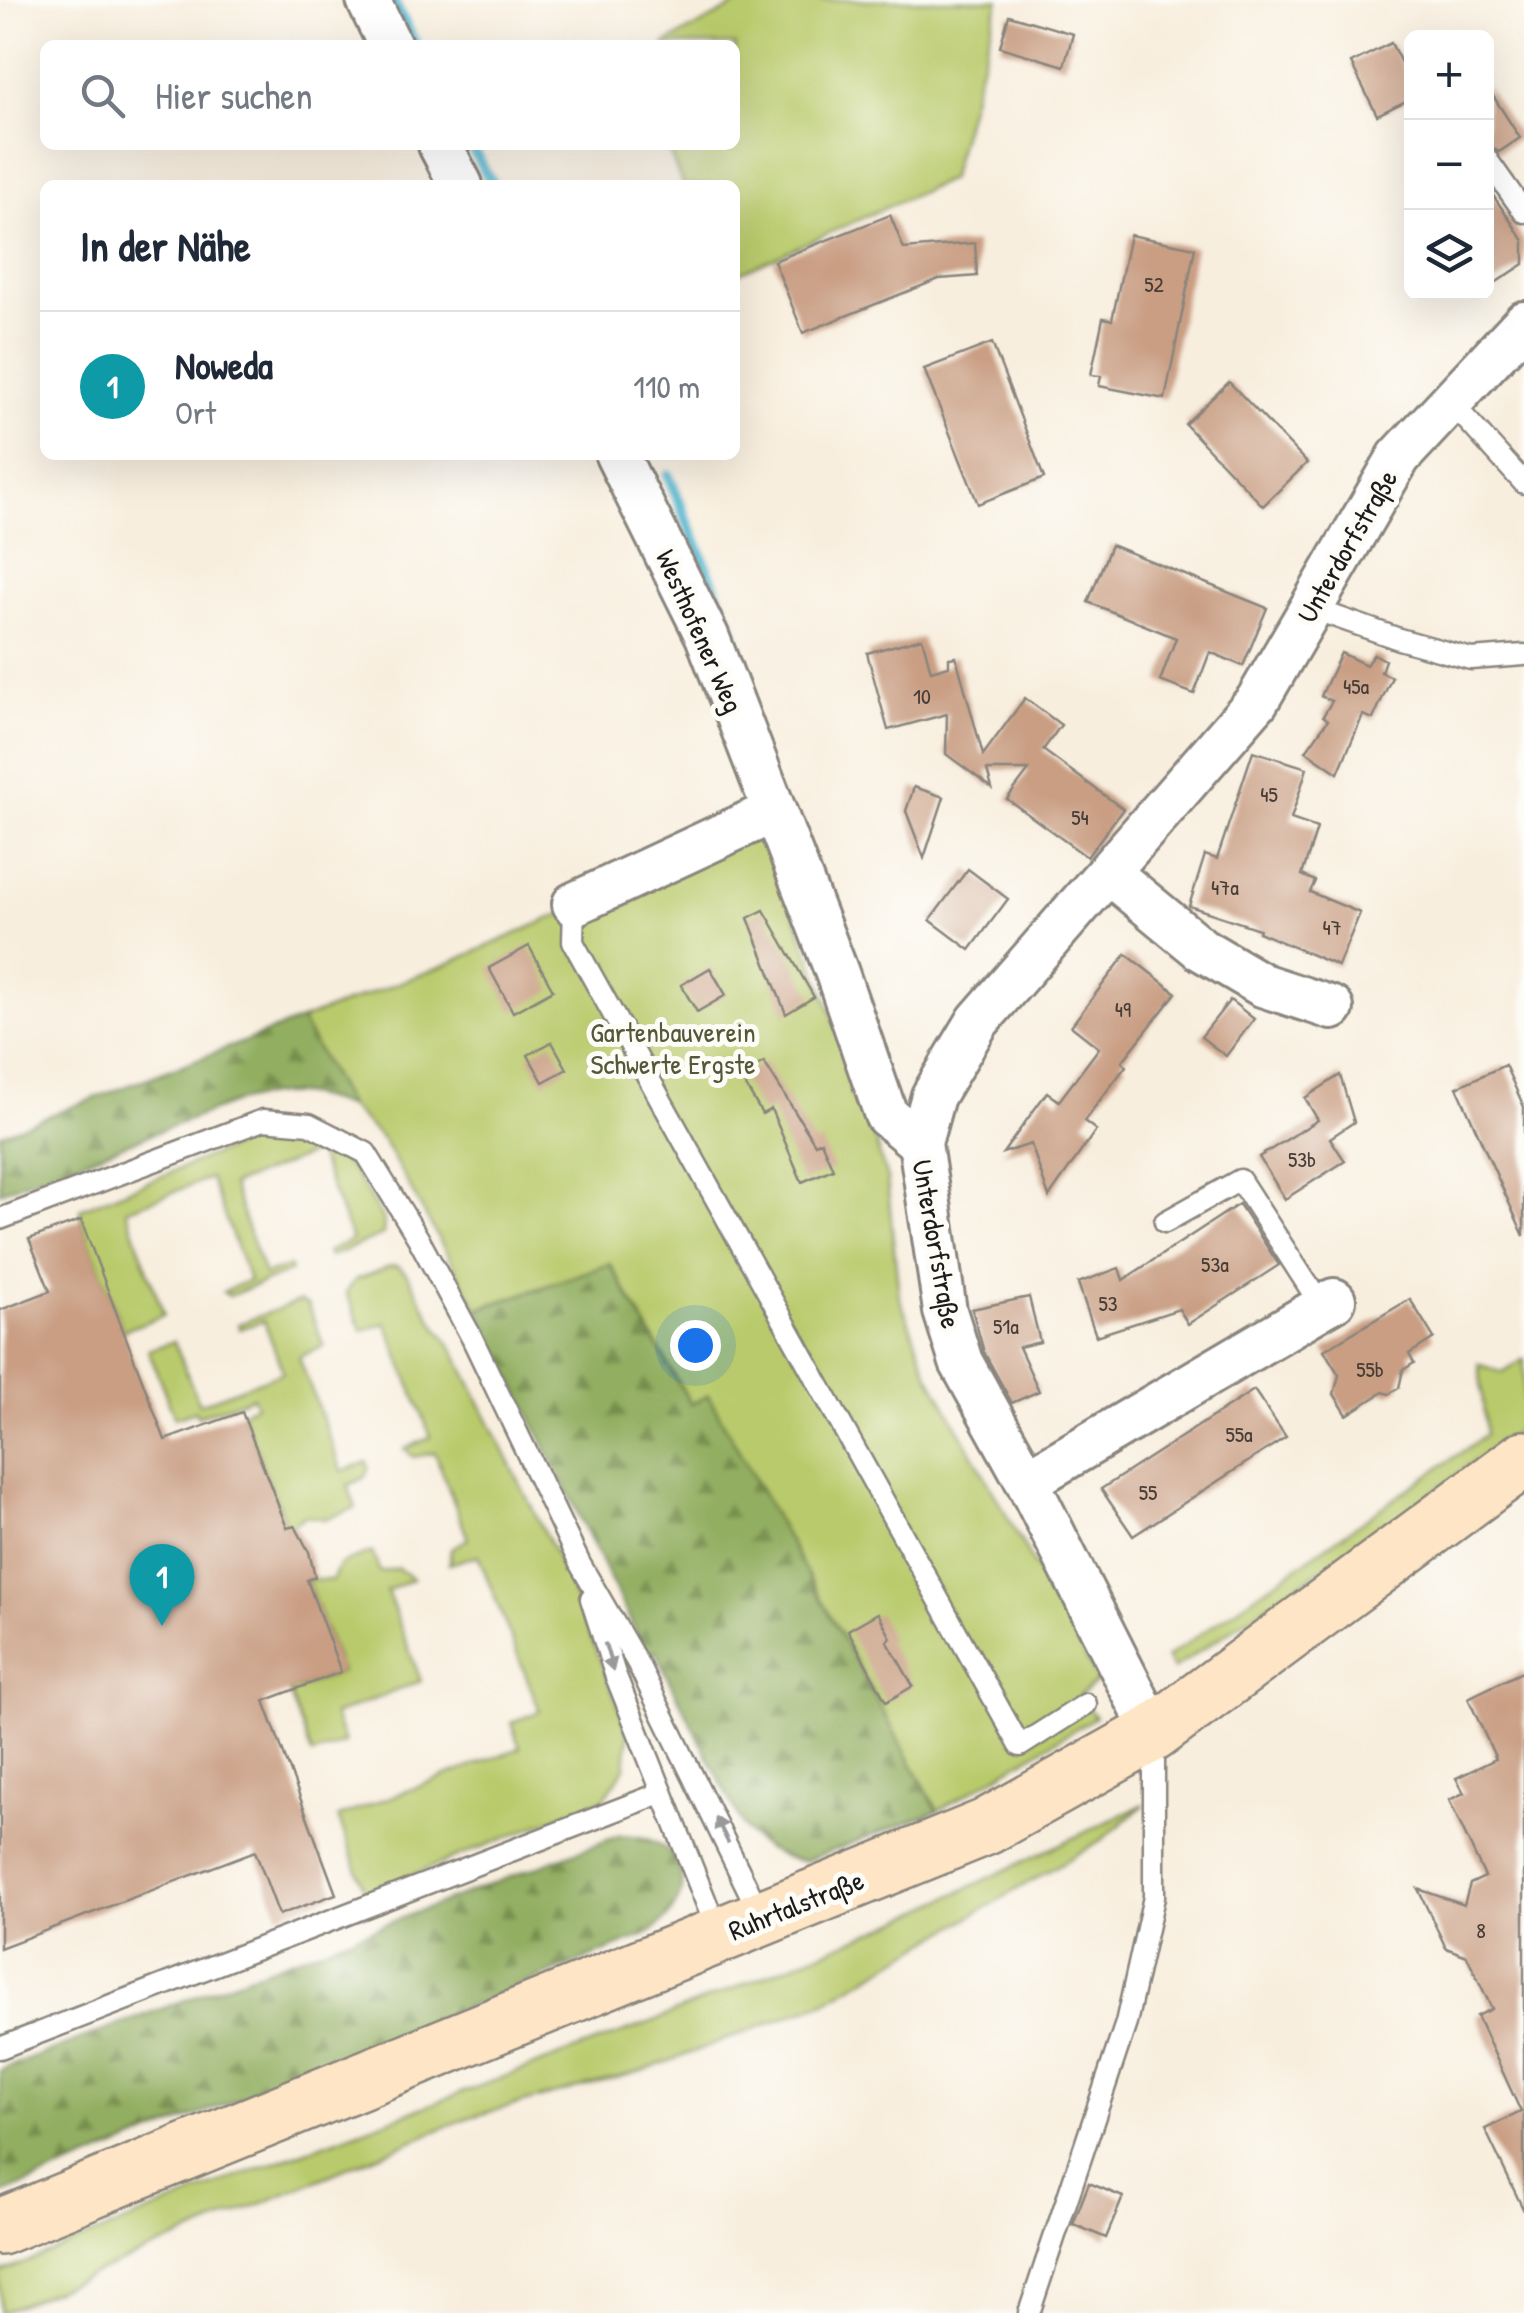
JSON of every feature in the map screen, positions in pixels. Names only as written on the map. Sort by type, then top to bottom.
[{"type":"main road","name":"Ruhrtalstraße","points":[[0,2227],[986,1826],[1154,1733],[1524,1459]]},
{"type":"street","points":[[368,0],[388,40]]},
{"type":"street","points":[[443,150],[458,180]]},
{"type":"street","name":"Unterdorfstraße","points":[[1154,1733],[1027,1480],[961,1362],[945,1311],[920,1143],[933,1096],[978,1021],[1257,701],[1399,457],[1524,323]]},
{"type":"street","name":"Westhofener Weg","points":[[619,460],[707,636],[837,973],[886,1115],[920,1143]]},
{"type":"street","points":[[574,904],[774,811]]},
{"type":"street","points":[[1109,872],[1200,949],[1262,985],[1332,1008]]},
{"type":"street","points":[[1027,1480],[1328,1303]]},
{"type":"lane","points":[[1494,169],[1524,212]]},
{"type":"lane","points":[[1450,401],[1524,483]]},
{"type":"lane","points":[[1311,608],[1399,640],[1471,659],[1524,655]]},
{"type":"lane","points":[[574,904],[573,942],[1020,1746],[1086,1704]]},
{"type":"lane","points":[[0,1218],[263,1120],[309,1124],[366,1153],[472,1338],[580,1564],[638,1664],[742,1927]]},
{"type":"lane","points":[[1165,1222],[1240,1180],[1328,1303]]},
{"type":"lane","points":[[580,1564],[615,1674],[662,1793],[742,1927]]},
{"type":"lane","points":[[1028,2313],[1126,2023],[1154,1898],[1154,1733]]},
{"type":"lane","points":[[0,2048],[662,1793]]},
{"type":"green space","points":[[746,0],[999,0],[950,179],[740,273],[740,180],[681,180],[668,150],[740,150],[740,40],[672,40]]},
{"type":"green space","name":"Gartenbauverein Schwerte Ergste","points":[[746,832],[766,837],[852,1068],[887,1178],[899,1296],[928,1373],[1098,1681],[1079,1695],[1095,1717],[938,1811],[708,1396],[691,1405],[610,1264],[478,1309],[383,1140],[349,1107],[301,1020],[443,966]]},
{"type":"green space","points":[[301,1020],[349,1107],[318,1097],[278,1094],[233,1103],[0,1192],[0,1134]]},
{"type":"green space","points":[[293,1134],[326,1147],[349,1167],[384,1222],[383,1235],[329,1257],[327,1252],[352,1240],[317,1152],[232,1185],[264,1275],[289,1266],[291,1271],[229,1296],[223,1292],[249,1280],[210,1178],[126,1210],[164,1315],[123,1331],[80,1209],[248,1141]]},
{"type":"green space","points":[[610,1264],[691,1404],[708,1395],[938,1811],[805,1861],[771,1851],[744,1828],[655,1651],[646,1653],[478,1309]]},
{"type":"green space","points":[[398,1266],[408,1275],[455,1352],[565,1574],[628,1737],[625,1768],[604,1799],[366,1893],[338,1817],[520,1748],[511,1723],[540,1711],[478,1555],[449,1564],[451,1548],[468,1539],[435,1453],[413,1457],[405,1449],[431,1437],[386,1323],[362,1331],[346,1292],[355,1280]]},
{"type":"green space","points":[[300,1301],[308,1305],[324,1346],[299,1357],[342,1471],[367,1462],[369,1468],[364,1478],[348,1485],[356,1508],[325,1519],[305,1516],[287,1528],[242,1412],[256,1405],[253,1397],[198,1416],[195,1411],[175,1418],[148,1350],[174,1341],[199,1404],[283,1372],[264,1321],[240,1329],[238,1324]]},
{"type":"green space","points":[[1524,1359],[1524,1426],[1403,1515],[1173,1669],[1166,1658],[1486,1435],[1479,1364],[1503,1373]]},
{"type":"green space","points":[[372,1552],[380,1572],[398,1568],[413,1579],[387,1591],[421,1681],[334,1715],[344,1743],[312,1755],[289,1692],[341,1672],[307,1580],[332,1580],[340,1564]]},
{"type":"green space","points":[[1145,1804],[1103,1839],[825,2002],[646,2070],[467,2118],[0,2313],[0,2273],[247,2173],[654,2021],[896,1922]]},
{"type":"green space","points":[[621,1835],[644,1838],[662,1846],[674,1858],[680,1872],[676,1905],[646,1935],[0,2195],[0,2070]]},
{"type":"building","points":[[1009,15],[1073,34],[1064,66],[1000,47]]},
{"type":"building","points":[[1391,43],[1404,68],[1404,102],[1377,115],[1351,63]]},
{"type":"building","points":[[1494,97],[1520,138],[1499,152],[1494,149]]},
{"type":"building","points":[[1494,197],[1524,241],[1524,264],[1494,284]]},
{"type":"building","points":[[890,215],[904,249],[975,243],[977,276],[939,279],[803,333],[774,261]]},
{"type":"building","points":[[1130,235],[1195,248],[1165,399],[1099,386],[1101,376],[1091,375],[1103,318],[1112,320]]},
{"type":"building","points":[[992,343],[1044,478],[978,504],[924,369]]},
{"type":"building","points":[[1229,382],[1307,463],[1263,506],[1185,424]]},
{"type":"building","points":[[1111,545],[1267,608],[1243,666],[1210,652],[1194,694],[1160,681],[1176,638],[1088,602]]},
{"type":"building","points":[[922,638],[931,671],[949,666],[949,658],[956,657],[983,755],[1025,698],[1061,725],[1043,750],[1123,809],[1087,857],[1007,799],[1029,770],[987,770],[992,788],[946,754],[947,714],[888,730],[867,653]]},
{"type":"building","points":[[1341,653],[1366,665],[1374,654],[1385,660],[1381,672],[1392,677],[1373,719],[1363,715],[1338,773],[1306,751],[1328,720],[1323,716],[1332,701],[1321,696]]},
{"type":"building","points":[[1253,751],[1307,768],[1291,819],[1317,828],[1302,875],[1315,881],[1310,892],[1360,913],[1338,966],[1258,932],[1259,929],[1189,906],[1205,855],[1217,859]]},
{"type":"building","points":[[914,787],[944,797],[924,858],[906,811]]},
{"type":"building","points":[[968,869],[1008,899],[970,950],[930,920]]},
{"type":"building","points":[[764,910],[814,997],[786,1014],[748,918]]},
{"type":"building","points":[[529,946],[553,990],[513,1012],[489,968]]},
{"type":"building","points":[[1126,954],[1176,993],[1122,1062],[1126,1066],[1084,1121],[1096,1130],[1049,1197],[1031,1144],[1003,1153],[1047,1092],[1059,1101],[1099,1048],[1071,1026]]},
{"type":"building","points":[[710,968],[726,995],[697,1012],[681,985]]},
{"type":"building","points":[[1230,1000],[1254,1019],[1226,1056],[1201,1037]]},
{"type":"building","points":[[552,1042],[567,1069],[543,1082],[528,1055]]},
{"type":"building","points":[[764,1062],[815,1144],[821,1141],[833,1169],[802,1182],[771,1109],[762,1114],[740,1076]]},
{"type":"building","points":[[1505,1065],[1524,1107],[1524,1236],[1457,1087]]},
{"type":"building","points":[[1340,1075],[1354,1122],[1330,1138],[1345,1161],[1285,1199],[1259,1157],[1318,1120],[1305,1098]]},
{"type":"building","points":[[1239,1204],[1279,1265],[1188,1324],[1179,1309],[1096,1336],[1078,1283],[1119,1268],[1123,1280]]},
{"type":"building","points":[[81,1220],[165,1440],[242,1412],[287,1528],[295,1526],[309,1552],[315,1577],[307,1580],[341,1672],[264,1701],[336,1894],[279,1915],[255,1851],[0,1948],[0,1310],[50,1291],[29,1239]]},
{"type":"building","points":[[1029,1297],[1040,1342],[1019,1347],[1039,1391],[1012,1403],[984,1352],[972,1309]]},
{"type":"building","points":[[1410,1299],[1434,1338],[1409,1354],[1414,1363],[1403,1370],[1399,1388],[1389,1394],[1383,1392],[1347,1415],[1334,1394],[1339,1375],[1324,1350]]},
{"type":"building","points":[[1254,1390],[1286,1437],[1133,1536],[1101,1489]]},
{"type":"building","points":[[878,1613],[891,1638],[887,1641],[913,1686],[886,1702],[848,1630]]},
{"type":"building","points":[[1524,1671],[1524,2211],[1485,2129],[1521,2112],[1477,2016],[1492,2009],[1467,1956],[1446,1948],[1418,1889],[1464,1905],[1470,1884],[1485,1877],[1449,1800],[1464,1793],[1456,1778],[1496,1759],[1468,1698]]},
{"type":"building","points":[[1089,2183],[1123,2197],[1106,2238],[1073,2224]]},
{"type":"waterway","points":[[392,0],[413,40]]},
{"type":"waterway","points":[[473,150],[490,180]]},
{"type":"waterway","points":[[668,475],[734,634]]},
{"type":"place","name":"Noweda","points":[[162,1626]]}]
